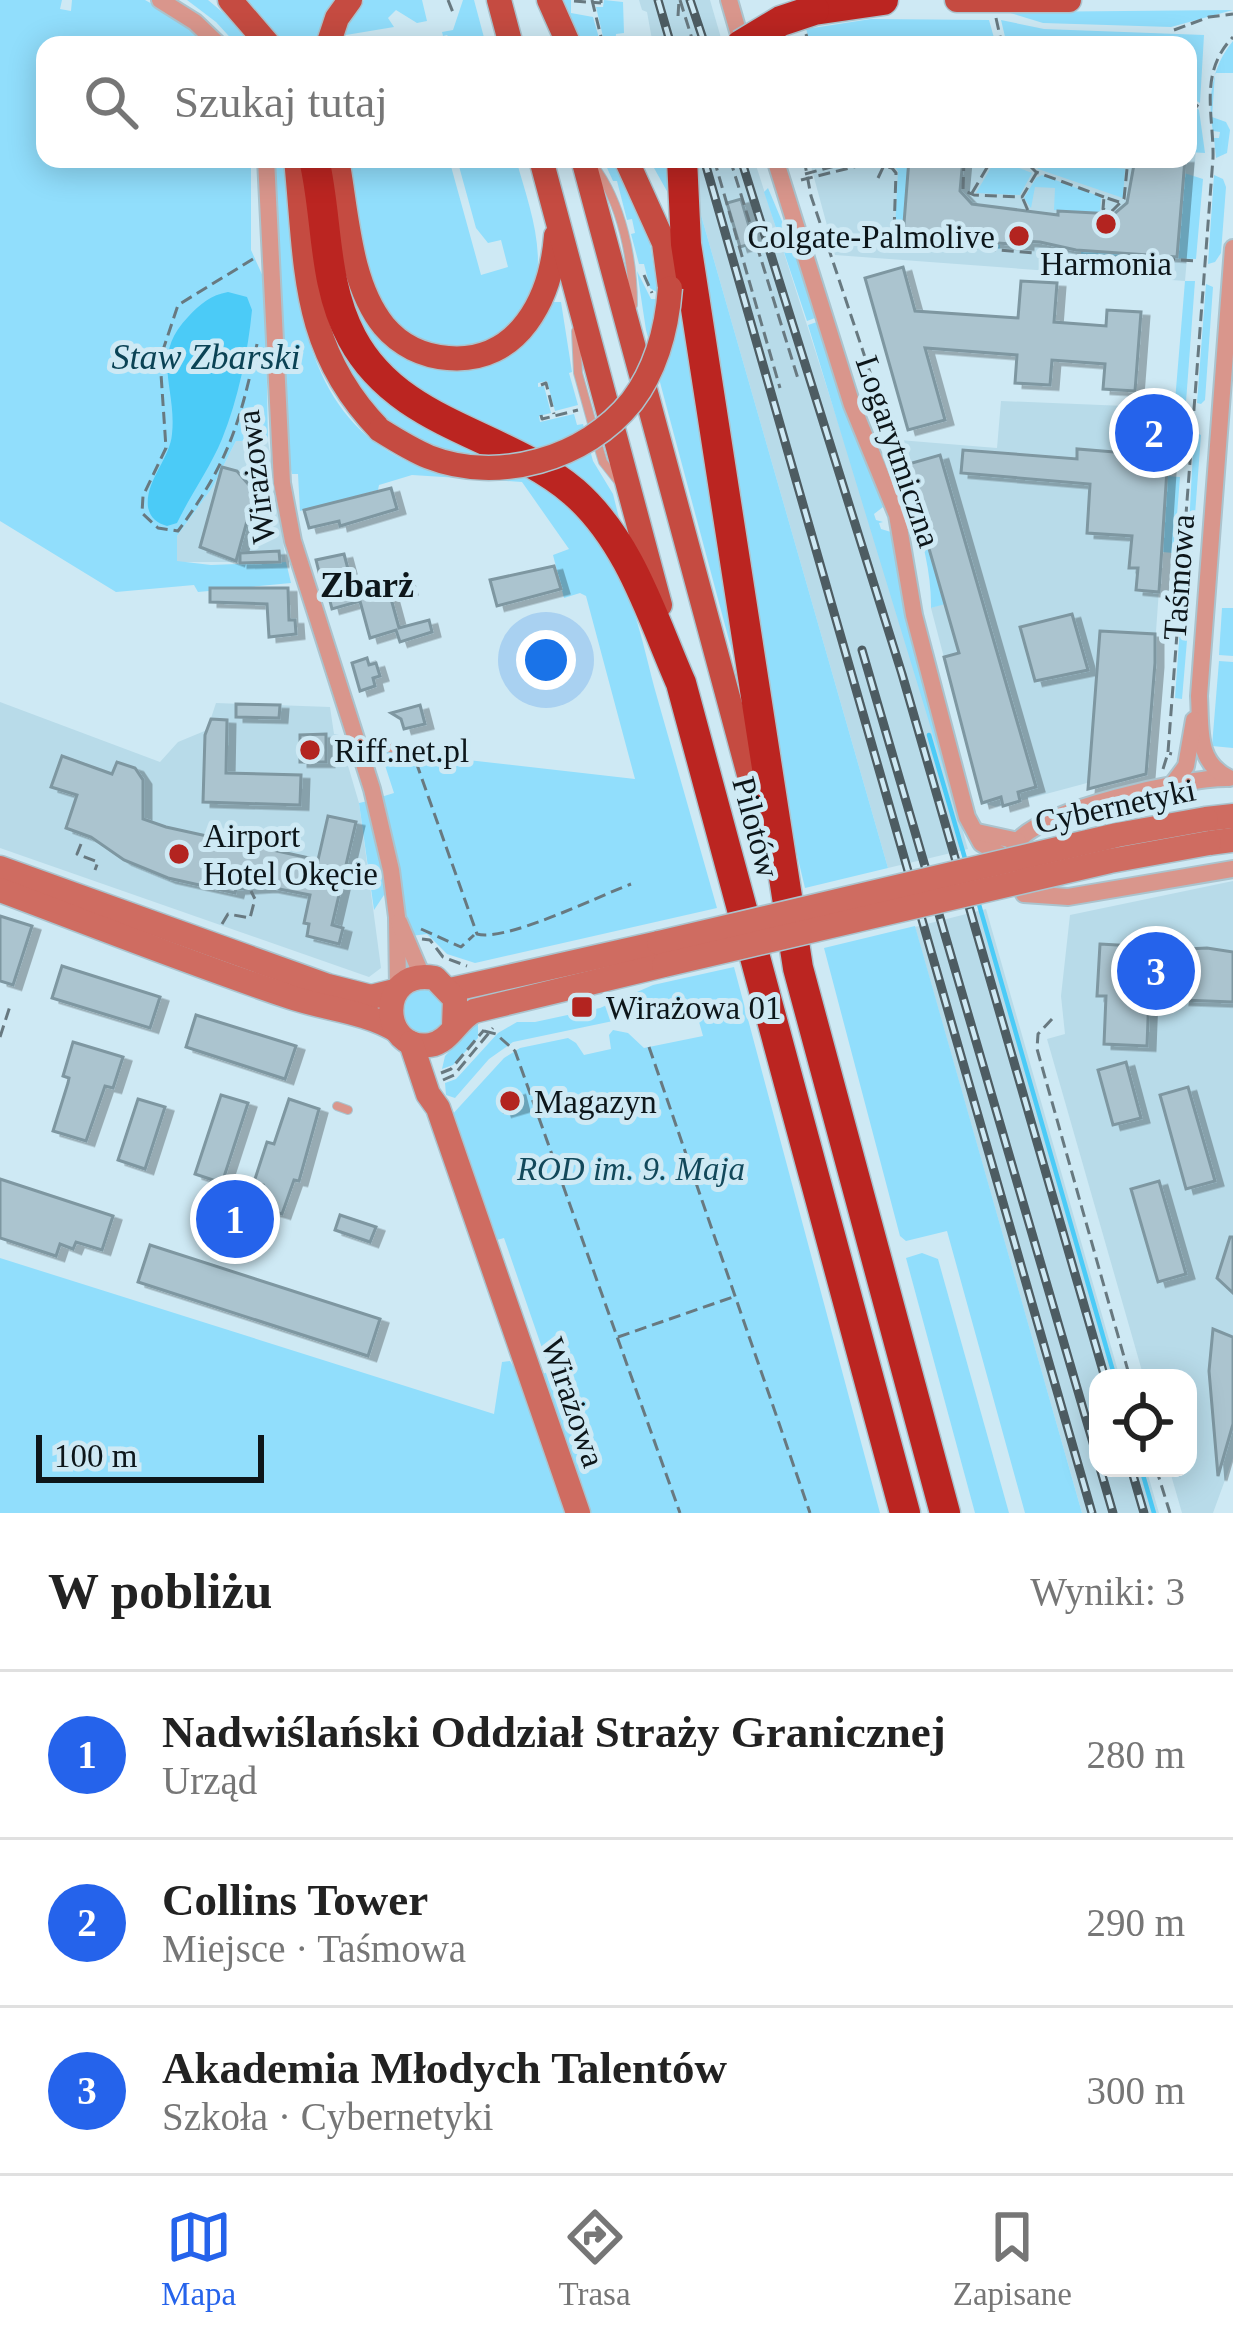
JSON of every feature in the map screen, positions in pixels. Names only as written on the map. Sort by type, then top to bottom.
[{"type":"highway","points":[[757,36],[781,21],[814,10],[883,0]]},
{"type":"highway","points":[[315,168],[326,251],[341,314],[369,364],[416,406],[553,476],[598,515],[634,573],[681,683]]},
{"type":"highway","points":[[682,168],[686,244],[798,968]]},
{"type":"highway","name":"Pilotów","points":[[681,683],[905,1513]]},
{"type":"highway","name":"Pilotów","points":[[798,968],[945,1513]]},
{"type":"main road","points":[[230,0],[261,36]]},
{"type":"main road","points":[[331,36],[350,0]]},
{"type":"main road","points":[[499,0],[509,36]]},
{"type":"main road","points":[[539,0],[549,36]]},
{"type":"main road","points":[[956,0],[1069,0]]},
{"type":"main road","points":[[569,4],[569,36]]},
{"type":"main road","points":[[297,168],[310,296],[319,335],[345,392],[380,430],[431,458],[470,466],[528,464],[566,452],[612,421],[642,386],[662,338],[670,288],[664,243],[630,168]]},
{"type":"main road","points":[[339,168],[358,272],[370,302],[395,338],[440,358],[466,359],[491,352],[525,328],[548,284],[556,237],[554,210]]},
{"type":"main road","name":"Pilotów","points":[[543,168],[681,683]]},
{"type":"main road","name":"Pilotów","points":[[588,168],[798,968]]},
{"type":"street","points":[[160,0],[209,36]]},
{"type":"street","points":[[729,0],[739,36]]},
{"type":"street","name":"Wirażowa","points":[[267,168],[279,451],[288,517],[372,789],[391,870],[397,917],[396,990]]},
{"type":"street","name":"Logarytmiczna","points":[[778,168],[852,405],[897,515],[920,638],[964,808],[981,843],[1011,860]]},
{"type":"street","name":"Taśmowa","points":[[1172,785],[1186,766],[1199,696],[1233,248]]},
{"type":"street","name":"Taśmowa","points":[[1199,696],[1206,760],[1231,778]]},
{"type":"street","name":"Cybernetyki","points":[[1231,778],[1172,785],[1041,824],[1018,841],[1011,860],[1016,883],[1029,896],[1086,894],[1233,869]]},
{"type":"street","name":"Cybernetyki","points":[[662,954],[899,899],[1128,857],[1216,834],[1233,816]]},
{"type":"street","points":[[977,832],[1018,841]]},
{"type":"street","points":[[0,868],[371,998],[422,976],[435,978],[450,990],[457,1008],[425,1036]]},
{"type":"street","points":[[0,890],[242,980],[425,1036],[474,1011],[662,954]]},
{"type":"street","name":"Wirażowa","points":[[397,917],[414,935],[422,976]]},
{"type":"street","points":[[450,990],[662,954]]},
{"type":"street","points":[[396,990],[391,1008],[425,1036]]},
{"type":"street","name":"Wirażowa","points":[[425,1036],[428,1094],[438,1108],[578,1513]]},
{"type":"lane","points":[[355,743],[413,753]]},
{"type":"lane","points":[[337,1106],[348,1109]]},
{"type":"path","points":[[448,0],[454,15]]},
{"type":"path","points":[[592,0],[601,36]]},
{"type":"path","points":[[569,4],[602,0]]},
{"type":"path","points":[[678,16],[675,8],[680,0]]},
{"type":"path","points":[[680,0],[691,36]]},
{"type":"path","points":[[1174,30],[1233,14]]},
{"type":"path","points":[[995,16],[1000,36]]},
{"type":"path","points":[[1168,754],[1213,158],[1208,118],[1211,74],[1233,38]]},
{"type":"path","points":[[1197,105],[1202,110]]},
{"type":"path","points":[[717,168],[780,388]]},
{"type":"path","points":[[733,168],[799,382]]},
{"type":"path","points":[[804,168],[885,417],[890,462]]},
{"type":"path","points":[[804,177],[832,168]]},
{"type":"path","points":[[804,177],[846,168]]},
{"type":"path","points":[[878,178],[885,168]]},
{"type":"path","points":[[892,168],[896,173],[893,227],[899,239],[1078,257],[1199,262]]},
{"type":"path","points":[[964,168],[963,190],[1022,197]]},
{"type":"path","points":[[972,193],[987,168]]},
{"type":"path","points":[[1032,168],[1119,202]]},
{"type":"path","points":[[1104,197],[1106,211],[1124,200],[1127,168]]},
{"type":"path","points":[[1022,197],[1037,172]]},
{"type":"path","points":[[1022,197],[1029,213]]},
{"type":"path","points":[[1001,251],[1002,244]]},
{"type":"path","points":[[272,250],[178,305],[160,359],[166,448],[143,496],[142,513],[158,528],[178,531],[211,487],[240,422],[257,343],[275,336]]},
{"type":"path","points":[[1078,250],[1078,257]]},
{"type":"path","points":[[541,385],[546,383],[555,416]]},
{"type":"path","points":[[542,415],[542,419],[581,409]]},
{"type":"path","points":[[413,753],[477,934]]},
{"type":"path","points":[[81,844],[77,854],[98,862],[95,870]]},
{"type":"path","points":[[477,934],[489,937],[540,921],[631,884]]},
{"type":"path","points":[[219,931],[227,914],[250,918],[256,899],[251,890]]},
{"type":"path","points":[[414,935],[461,947],[477,934]]},
{"type":"path","points":[[414,935],[427,938],[442,957],[474,967]]},
{"type":"path","points":[[0,1036],[11,1003]]},
{"type":"path","points":[[1052,1019],[1038,1034],[1037,1049],[1127,1369]]},
{"type":"path","points":[[442,1080],[454,1075],[492,1033],[492,1021]]},
{"type":"path","points":[[441,1072],[451,1069],[484,1031],[484,1023]]},
{"type":"path","points":[[484,1031],[513,1047],[524,1074],[680,1513]]},
{"type":"path","points":[[649,1047],[810,1513]]},
{"type":"path","points":[[616,1337],[735,1296]]},
{"type":"path","points":[[1159,1477],[1170,1513]]},
{"type":"shaded area","points":[[639,0],[710,0],[720,36],[651,36],[647,12]]},
{"type":"shaded area","points":[[688,168],[757,168],[968,849],[888,868]]},
{"type":"shaded area","points":[[811,168],[1194,168],[1185,281],[835,255]]},
{"type":"shaded area","points":[[1001,401],[1174,408],[1170,441],[1175,448],[1169,448],[1146,773],[997,807],[982,803],[931,608],[945,603],[899,440],[997,448]]},
{"type":"shaded area","points":[[236,441],[268,441],[286,562],[177,562],[177,536],[212,488]]},
{"type":"shaded area","points":[[0,702],[160,762],[178,742],[207,730],[216,703],[330,707],[334,734],[339,735],[359,803],[381,968],[369,977],[0,848]]},
{"type":"shaded area","points":[[1233,881],[1233,1458],[1213,1513],[1182,1513],[1172,1477],[1197,1477],[1197,1369],[1141,1369],[1047,1039],[1065,1034],[1061,996],[1070,915]]},
{"type":"shaded area","points":[[986,909],[1117,1369],[1089,1369],[1089,1477],[1149,1477],[1159,1513],[1082,1513],[915,927]]},
{"type":"green space","points":[[0,0],[62,0],[60,9],[71,11],[72,0],[145,0],[200,36],[36,36],[36,168],[251,168],[251,250],[265,281],[268,441],[236,441],[212,488],[177,536],[177,561],[211,565],[286,562],[291,583],[198,592],[194,585],[116,592],[0,521]]},
{"type":"green space","points":[[187,0],[208,0],[244,36],[229,36]]},
{"type":"green space","points":[[246,0],[337,0],[322,36],[276,36]]},
{"type":"green space","points":[[364,0],[422,0],[427,21],[417,23],[396,10],[388,18],[394,27],[340,36]]},
{"type":"green space","points":[[463,0],[474,0],[484,36],[443,36],[442,32],[453,30]]},
{"type":"green space","points":[[562,0],[571,0],[571,13],[593,17],[598,36],[576,36]]},
{"type":"green space","points":[[604,0],[623,2],[624,33],[603,36],[596,7],[603,7]]},
{"type":"green space","points":[[1233,10],[1171,27],[1043,23],[1007,12]]},
{"type":"green space","points":[[871,19],[989,20],[993,36],[808,36],[806,29]]},
{"type":"green space","points":[[1001,20],[1044,29],[1204,35],[1200,103],[1197,36],[1005,36]]},
{"type":"green space","points":[[1233,41],[1233,73],[1216,73],[1220,61]]},
{"type":"green space","points":[[1215,76],[1212,117],[1226,122],[1230,130],[1227,153],[1216,158],[1214,138],[1220,132],[1213,131],[1211,107]]},
{"type":"green space","points":[[1197,108],[1199,110],[1205,153],[1197,153]]},
{"type":"green space","points":[[274,168],[285,168],[293,261],[315,358],[336,400],[366,435],[407,461],[462,477],[534,481],[573,511],[608,553],[634,613],[717,908],[475,963],[447,954],[427,934],[411,936],[381,797],[394,793],[380,750],[635,779],[586,596],[564,598],[553,555],[569,549],[522,482],[412,475],[379,485],[378,490],[300,511],[298,474],[292,474]]},
{"type":"green space","points":[[348,168],[451,168],[481,275],[508,267],[501,240],[488,243],[476,228],[459,168],[518,168],[537,246],[537,276],[530,298],[518,318],[481,343],[437,347],[416,339],[384,307],[367,268]]},
{"type":"green space","points":[[607,168],[620,168],[648,230],[658,293],[650,288],[644,264],[639,264],[632,219],[627,220],[617,181]]},
{"type":"green space","points":[[654,168],[688,168],[888,868],[805,888],[793,838],[744,696],[646,330],[637,271],[651,299],[691,300],[673,202]]},
{"type":"green space","points":[[896,168],[908,168],[903,236],[1000,244],[1000,249],[900,238],[895,230]]},
{"type":"green space","points":[[991,168],[1032,173],[1020,195],[976,193]]},
{"type":"green space","points":[[1038,169],[1125,169],[1123,198]]},
{"type":"green space","points":[[1184,173],[1203,179],[1196,259],[1081,255],[1081,250]]},
{"type":"green space","points":[[1042,175],[1101,197],[1100,213],[1054,210],[1055,188],[1035,187],[1031,208],[1024,198]]},
{"type":"green space","points":[[1214,175],[1226,187],[1221,253],[1208,264]]},
{"type":"green space","points":[[768,188],[815,318],[807,321],[764,192]]},
{"type":"green space","points":[[342,233],[357,298],[449,369],[551,302],[561,302],[569,373],[578,405],[555,411],[547,381],[538,383],[544,386],[551,413],[539,416],[540,422],[574,414],[577,425],[583,424],[593,461],[613,494],[623,534],[441,410],[372,352],[342,280]]},
{"type":"green space","points":[[319,264],[380,395],[409,417],[493,458],[457,458],[410,440],[375,411],[331,340]]},
{"type":"green space","points":[[1185,281],[1195,281],[1186,402],[1175,401]]},
{"type":"green space","points":[[1206,284],[1213,287],[1201,404],[1197,403]]},
{"type":"green space","points":[[817,322],[883,507],[874,514],[876,520],[883,522],[881,529],[891,532],[894,542],[907,621],[966,843],[808,325]]},
{"type":"green space","points":[[1194,432],[1201,435],[1190,581],[1186,584]]},
{"type":"green space","points":[[895,433],[945,604],[931,608],[927,563]]},
{"type":"green space","points":[[1167,476],[1180,477],[1174,553],[1162,552]]},
{"type":"green space","points":[[1222,608],[1233,608],[1233,656],[1219,655]]},
{"type":"green space","points":[[1181,614],[1189,617],[1182,699],[1175,698]]},
{"type":"green space","points":[[1219,661],[1233,662],[1233,748],[1212,746]]},
{"type":"green space","points":[[368,801],[386,892],[374,910],[359,803]]},
{"type":"green space","points":[[915,926],[1082,1513],[1025,1513],[947,1231],[906,1241],[900,1236],[824,948]]},
{"type":"green space","name":"ROD im. 9. Maja","points":[[734,967],[880,1513],[588,1513],[540,1375],[550,1371],[504,1238],[490,1242],[450,1117],[504,1058],[520,1048],[568,1038],[584,1055],[611,1049],[613,1030],[628,1033],[644,1048],[703,1036],[694,1004],[513,1042],[489,1059],[455,1098],[446,1095],[445,1083],[456,1079],[498,1033],[517,1022],[600,1008],[653,985]]},
{"type":"green space","points":[[423,989],[438,996],[445,1011],[438,1026],[423,1033],[408,1026],[401,1011],[408,996]]},
{"type":"green space","points":[[478,1020],[478,1038],[453,1065],[442,1069],[445,1056]]},
{"type":"green space","points":[[922,1253],[938,1259],[1009,1513],[975,1513],[906,1258]]},
{"type":"green space","points":[[0,1258],[494,1414],[502,1362],[510,1361],[567,1513],[0,1513]]},
{"type":"water","name":"Staw Zbarski","points":[[228,292],[247,297],[252,310],[237,392],[212,460],[177,523],[167,526],[152,517],[148,497],[172,434],[170,345],[197,308]]},
{"type":"building","points":[[908,168],[962,168],[960,191],[972,204],[1058,215],[1058,211],[1114,214],[1127,203],[1133,168],[1184,168],[1177,257],[1076,250],[1040,242],[1025,241],[1025,245],[903,236]]},
{"type":"building","points":[[741,199],[754,243],[740,247],[727,203]]},
{"type":"building","points":[[903,267],[915,311],[1018,318],[1021,281],[1057,283],[1054,322],[1106,326],[1107,310],[1141,312],[1135,391],[1103,389],[1105,364],[1052,360],[1050,385],[1015,383],[1017,355],[925,348],[945,420],[908,430],[865,278]]},
{"type":"building","points":[[1139,422],[1170,423],[1159,592],[1136,590],[1138,568],[1129,568],[1132,536],[1087,533],[1090,484],[961,473],[963,450],[1077,459],[1077,449],[1138,454]]},
{"type":"building","points":[[940,455],[1036,787],[1018,792],[1020,801],[1003,806],[1001,797],[982,803],[944,657],[959,653],[905,465]]},
{"type":"building","points":[[222,467],[237,471],[255,492],[236,561],[200,547]]},
{"type":"building","points":[[391,488],[397,509],[340,526],[339,521],[309,528],[304,510]]},
{"type":"building","points":[[279,551],[280,562],[240,563],[240,553]]},
{"type":"building","points":[[344,554],[348,569],[320,576],[316,560]]},
{"type":"building","points":[[554,566],[561,589],[497,606],[490,580]]},
{"type":"building","points":[[405,576],[409,590],[390,595],[399,628],[429,620],[432,632],[400,642],[396,630],[370,638],[360,601],[332,609],[329,597]]},
{"type":"building","points":[[210,588],[288,588],[289,620],[295,620],[296,634],[269,637],[267,604],[210,602]]},
{"type":"building","points":[[1072,614],[1088,670],[1035,681],[1020,627]]},
{"type":"building","points":[[1100,631],[1155,634],[1155,663],[1146,774],[1088,789]]},
{"type":"building","points":[[367,658],[369,665],[376,663],[380,676],[373,678],[375,686],[360,691],[352,663]]},
{"type":"building","points":[[236,704],[280,705],[279,718],[236,717]]},
{"type":"building","points":[[420,705],[425,724],[404,729],[401,719],[391,713]]},
{"type":"building","points":[[211,719],[227,720],[226,773],[301,775],[300,805],[203,802],[205,735]]},
{"type":"building","points":[[326,734],[326,762],[300,762],[300,735]]},
{"type":"building","points":[[62,756],[112,774],[117,762],[135,768],[143,780],[143,819],[166,827],[252,846],[255,829],[277,833],[273,850],[318,860],[328,816],[356,822],[332,925],[343,928],[339,944],[307,936],[309,924],[304,923],[310,895],[269,887],[236,889],[235,893],[168,878],[66,828],[77,795],[51,787]]},
{"type":"building","points":[[0,916],[32,926],[13,985],[0,981]]},
{"type":"building","points":[[1100,944],[1151,947],[1151,953],[1186,955],[1187,949],[1207,948],[1233,952],[1233,1002],[1149,993],[1147,1046],[1104,1044],[1106,996],[1097,996]]},
{"type":"building","points":[[62,966],[160,997],[150,1028],[52,998]]},
{"type":"building","points":[[196,1015],[296,1046],[285,1079],[186,1047]]},
{"type":"building","points":[[73,1042],[123,1057],[113,1088],[105,1086],[86,1141],[53,1131],[68,1083],[69,1078],[63,1076]]},
{"type":"building","points":[[1126,1062],[1141,1118],[1113,1125],[1098,1070]]},
{"type":"building","points":[[1188,1087],[1215,1181],[1186,1189],[1160,1095]]},
{"type":"building","name":"Magazyn","points":[[517,1091],[521,1107],[504,1112],[499,1096]]},
{"type":"building","points":[[221,1095],[248,1103],[222,1183],[195,1174]]},
{"type":"building","points":[[138,1099],[165,1107],[145,1169],[118,1160]]},
{"type":"building","points":[[289,1099],[319,1109],[299,1181],[294,1180],[282,1214],[256,1206],[263,1185],[254,1182],[267,1142],[274,1144]]},
{"type":"building","points":[[0,1179],[113,1216],[102,1250],[76,1242],[73,1249],[60,1244],[56,1256],[0,1238]]},
{"type":"building","points":[[1159,1181],[1186,1274],[1158,1282],[1131,1189]]},
{"type":"building","points":[[340,1215],[376,1227],[370,1242],[335,1230]]},
{"type":"building","points":[[1233,1237],[1233,1293],[1217,1278]]},
{"type":"building","points":[[150,1245],[380,1319],[368,1356],[138,1282]]},
{"type":"building","points":[[1213,1329],[1233,1337],[1233,1424],[1218,1476],[1209,1371]]},
{"type":"waterway","points":[[929,735],[966,862]]},
{"type":"waterway","points":[[978,901],[1112,1369]]},
{"type":"waterway","points":[[1144,1477],[1154,1513]]},
{"type":"railway","points":[[658,0],[668,36]]},
{"type":"railway","points":[[690,0],[702,36]]},
{"type":"railway","points":[[707,168],[1092,1513]]},
{"type":"railway","points":[[744,168],[902,674],[1102,1369]]},
{"type":"railway","points":[[862,650],[1089,1429]]},
{"type":"railway","points":[[1103,1477],[1113,1513]]},
{"type":"railway","points":[[1134,1477],[1144,1513]]},
{"type":"place","name":"Harmonia","points":[[1106,224]]},
{"type":"place","name":"Colgate-Palmolive","points":[[1019,236]]},
{"type":"place","name":"Collins Tower","points":[[1154,433]]},
{"type":"place","name":"Riff.net.pl","points":[[310,750]]},
{"type":"place","name":"Airport Hotel Okęcie","points":[[179,854]]},
{"type":"place","name":"Akademia Młodych Talentów","points":[[1156,971]]},
{"type":"place","name":"Wirażowa 01","points":[[582,1007]]},
{"type":"place","name":"Magazyn","points":[[510,1101]]},
{"type":"place","name":"Nadwiślański Oddział Straży Granicznej","points":[[235,1219]]},
{"type":"district","name":"Zbarż","points":[[367,584]]}]
